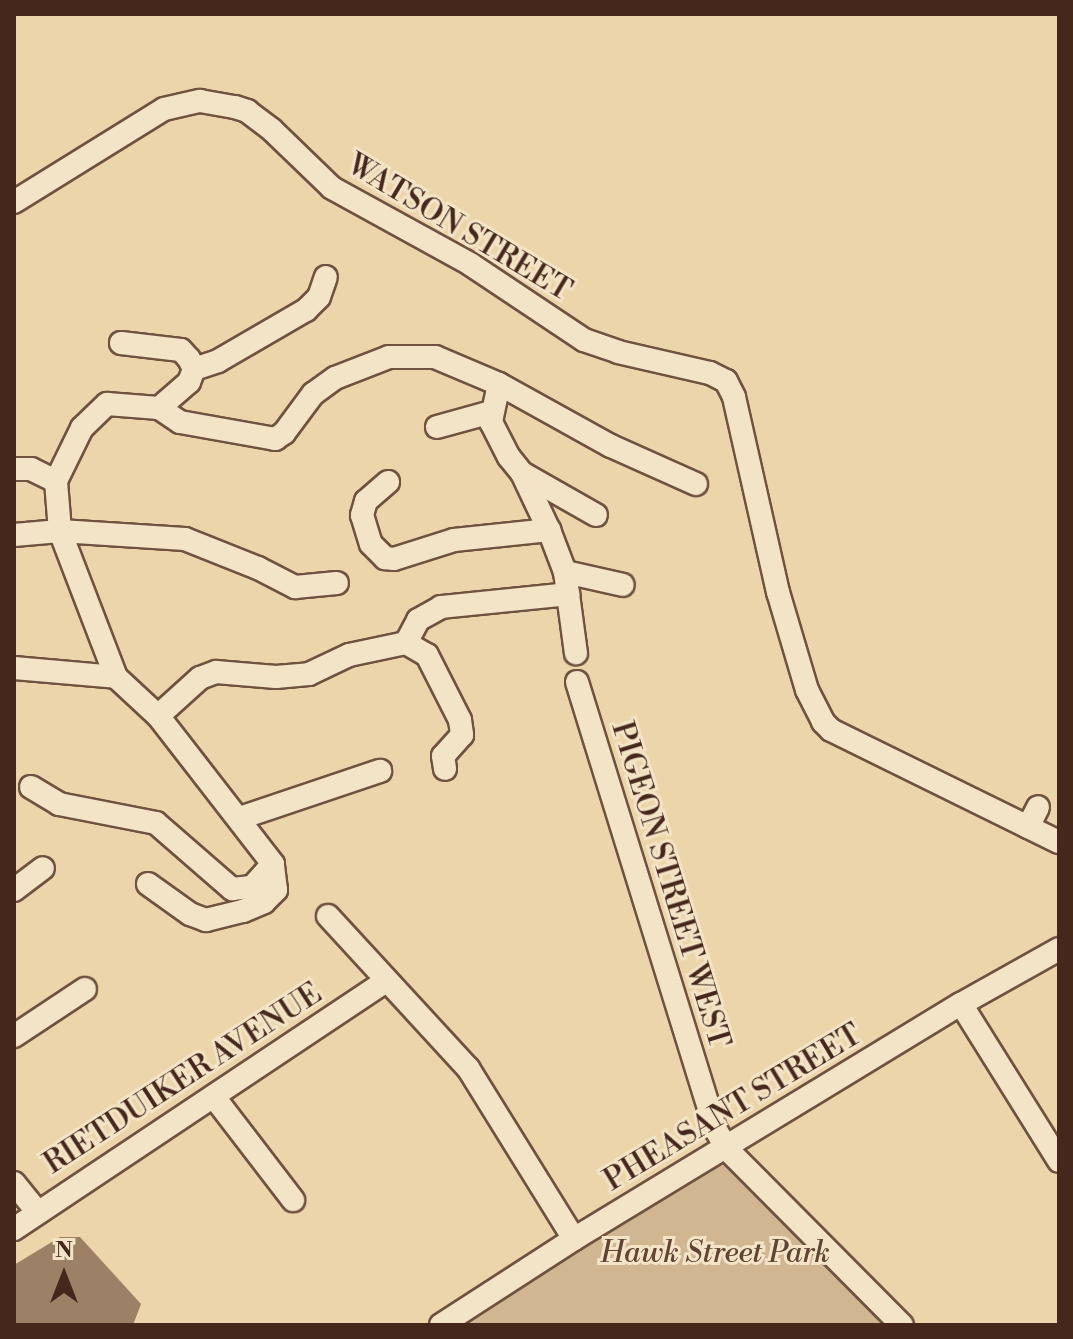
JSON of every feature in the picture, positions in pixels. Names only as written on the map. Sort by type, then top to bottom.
[{"type":"street","name":"WATSON STREET","points":[[14,202],[164,109],[200,101],[235,107],[247,111],[272,130],[332,188],[470,264],[584,340],[618,352],[710,373],[726,381],[734,397],[778,592],[807,690],[823,722],[831,730],[1033,817],[1059,842]]},
{"type":"street","points":[[159,408],[183,390],[194,369],[218,361],[306,310],[319,297],[326,277]]},
{"type":"street","points":[[121,343],[181,350],[194,369]]},
{"type":"street","points":[[148,884],[190,914],[215,920],[243,911],[274,894],[278,879],[273,864],[240,818],[158,716],[116,677],[60,531],[56,481],[82,428],[98,409],[115,402],[159,408],[180,422],[265,439],[284,433],[306,402],[323,385],[389,357],[435,357],[499,384],[611,446],[696,484]]},
{"type":"street","points":[[499,384],[491,412],[494,431],[522,473],[549,530],[566,583],[576,653]]},
{"type":"street","points":[[437,427],[491,412]]},
{"type":"street","points":[[14,469],[31,469],[56,481]]},
{"type":"street","points":[[522,473],[596,515]]},
{"type":"street","points":[[388,482],[366,501],[362,515],[371,544],[385,558],[394,559],[454,540],[549,530]]},
{"type":"street","points":[[14,535],[60,531],[185,539],[258,568],[295,587],[337,583]]},
{"type":"street","points":[[406,643],[418,620],[441,607],[566,583],[623,585]]},
{"type":"street","points":[[158,716],[200,678],[212,673],[299,676],[349,655],[406,643],[427,655],[460,720],[462,735],[443,756],[445,769]]},
{"type":"street","points":[[14,668],[116,677]]},
{"type":"street","name":"PIGEON STREET WEST","points":[[577,682],[705,1100],[727,1149]]},
{"type":"street","points":[[240,818],[380,771]]},
{"type":"street","points":[[31,787],[59,804],[156,823],[232,889],[243,891],[252,887],[273,864]]},
{"type":"street","points":[[14,890],[43,868]]},
{"type":"street","points":[[328,916],[385,982],[468,1068],[574,1239]]},
{"type":"street","name":"PHEASANT STREET","points":[[441,1325],[574,1239],[727,1149],[961,1004],[1059,949]]},
{"type":"street","name":"RIETDUIKER AVENUE","points":[[14,1229],[385,982]]},
{"type":"street","points":[[15,1034],[85,989]]},
{"type":"street","points":[[961,1004],[1059,1161]]},
{"type":"street","points":[[214,1097],[293,1200]]},
{"type":"street","points":[[727,1149],[902,1325]]},
{"type":"street","points":[[14,1183],[37,1211]]},
{"type":"green space","name":"Hawk Street Park","points":[[729,1160],[883,1325],[459,1325]]},
{"type":"building","points":[[60,1237],[80,1237],[141,1304],[133,1325],[14,1325],[14,1265]]}]
